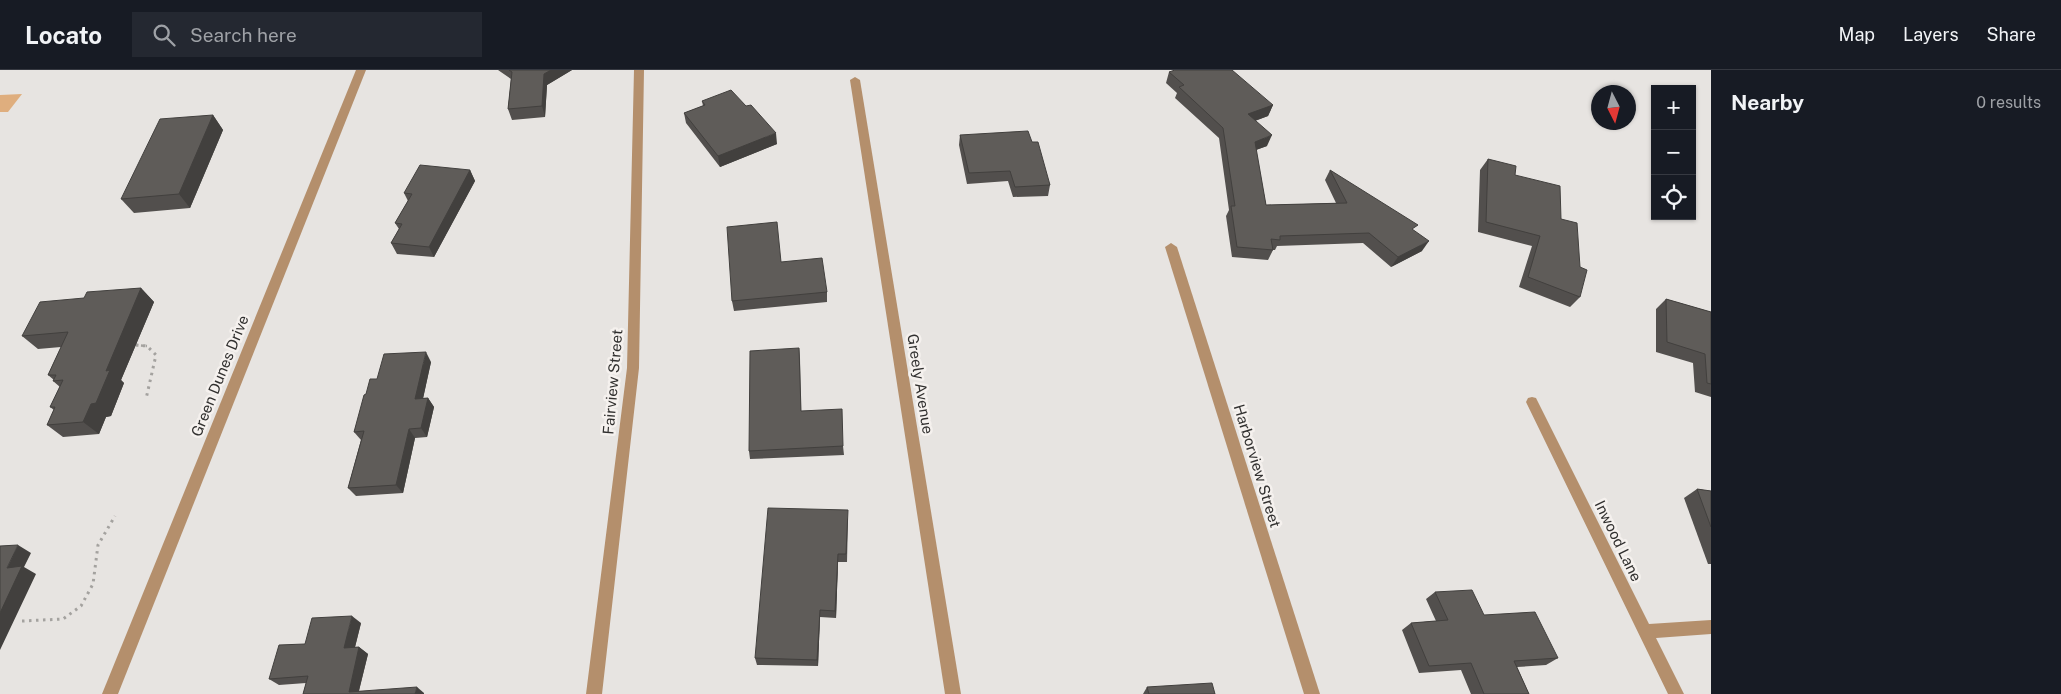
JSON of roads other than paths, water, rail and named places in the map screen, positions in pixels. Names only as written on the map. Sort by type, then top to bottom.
[{"type":"street","name":"Green Dunes Drive","points":[[110,694],[361,70]]},
{"type":"street","name":"Fairview Street","points":[[594,694],[633,368],[638,70]]},
{"type":"street","name":"Greely Avenue","points":[[855,80],[954,694]]},
{"type":"street","name":"Harborview Street","points":[[1171,247],[1312,694]]},
{"type":"street","name":"Inwood Lane","points":[[1532,402],[1676,694]]},
{"type":"street","points":[[1645,632],[1711,627]]}]
